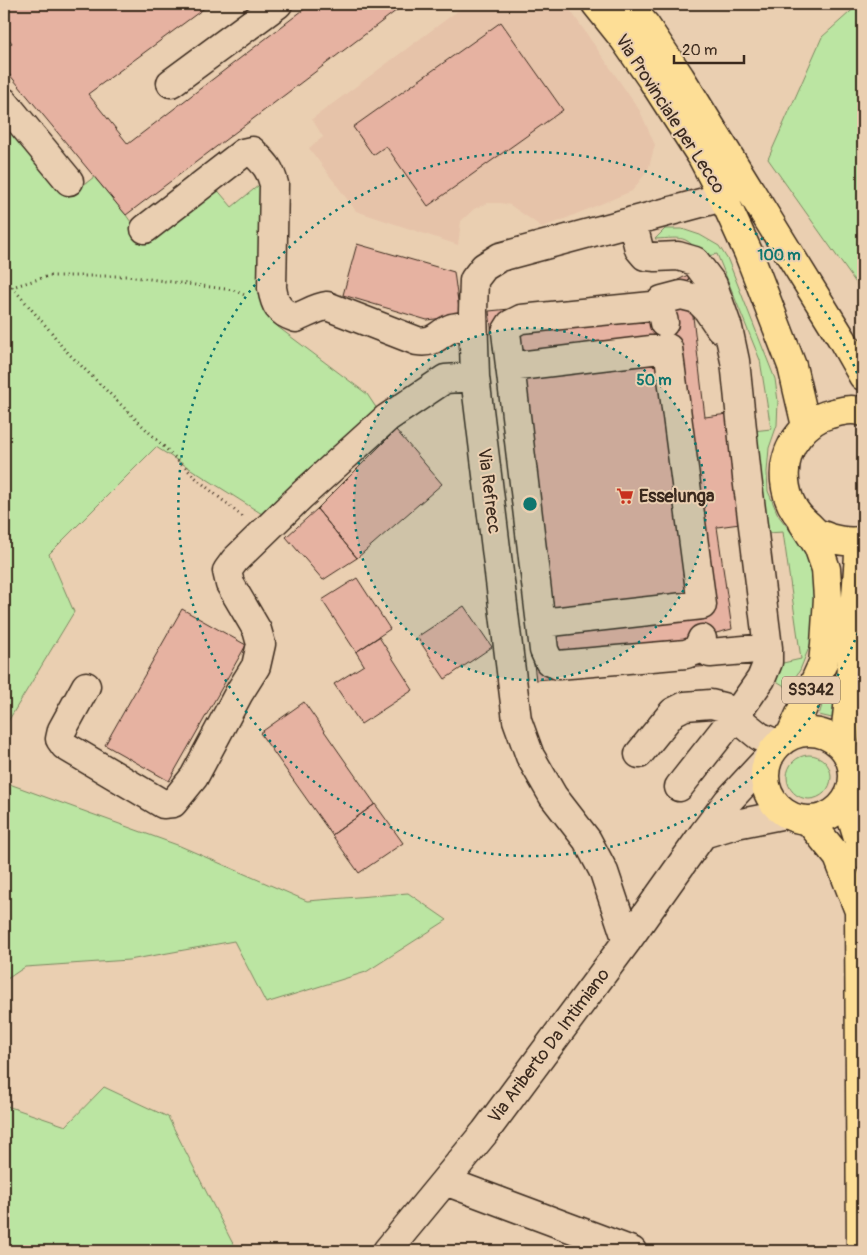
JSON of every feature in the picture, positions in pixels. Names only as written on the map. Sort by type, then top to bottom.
[{"type":"main road","name":"Via Provinciale per Lecco","points":[[596,4],[653,80],[702,157],[723,197],[748,252],[792,366],[806,426]]},
{"type":"main road","name":"Via Provinciale per Lecco","points":[[627,4],[646,26],[680,76],[863,376]]},
{"type":"main road","points":[[861,540],[838,541],[817,533],[800,518],[790,502],[784,481],[786,459],[793,442],[806,426],[823,415],[830,413],[844,410],[863,412]]},
{"type":"main road","name":"SS342","points":[[779,745],[823,663],[825,644],[828,598],[826,569],[818,546],[800,518]]},
{"type":"main road","name":"SS342","points":[[844,747],[848,708],[857,676],[861,540]]},
{"type":"main road","points":[[797,817],[814,820],[829,816],[848,799],[853,784],[852,760],[844,747],[833,737],[818,732],[803,731],[779,745],[764,773],[766,788],[774,802],[797,817],[838,857],[861,900],[861,1251]]},
{"type":"main road","points":[[848,799],[863,856]]},
{"type":"street","points":[[171,83],[278,4]]},
{"type":"street","points":[[4,102],[69,180]]},
{"type":"street","points":[[145,229],[243,153],[252,151],[267,165],[274,184],[272,288],[278,308],[285,315],[296,318],[320,307],[328,306],[417,341],[426,342],[433,340],[452,328],[473,325]]},
{"type":"street","name":"Via Refrecc","points":[[627,941],[604,872],[587,840],[548,788],[530,756],[517,720],[475,377],[474,280],[484,267],[500,257],[723,197]]},
{"type":"street","points":[[632,221],[639,249],[645,256],[678,256],[694,261],[713,285],[728,328],[735,361],[768,648],[768,662],[761,679],[735,716],[679,787]]},
{"type":"street","points":[[735,361],[721,329],[707,310],[698,299],[681,295],[663,312],[663,316],[658,309],[652,306],[521,319],[511,324],[506,332],[544,650],[549,661],[558,665],[686,654],[706,646],[768,648]]},
{"type":"street","points":[[510,367],[668,348],[702,605],[542,623]]},
{"type":"street","points":[[86,686],[62,730],[60,739],[65,746],[163,804],[173,803],[194,776],[256,666],[261,644],[257,630],[230,584],[227,571],[235,560],[302,495],[387,418],[445,379],[475,377]]},
{"type":"street","points":[[640,754],[673,712],[685,706],[711,704],[723,707],[758,736],[779,745]]},
{"type":"street","name":"Via Ariberto Da Intimiano","points":[[387,1251],[485,1132],[728,801],[779,745]]},
{"type":"street","points":[[703,834],[736,824],[797,817]]},
{"type":"street","points":[[445,1180],[632,1251]]},
{"type":"path","points":[[4,294],[12,287],[49,276],[127,276],[233,290],[278,308]]},
{"type":"path","points":[[4,281],[12,287],[63,348],[190,473],[263,533]]},
{"type":"shaded area","points":[[467,4],[566,4],[640,111],[655,145],[648,170],[632,191],[542,227],[510,205],[487,203],[474,209],[461,221],[458,245],[356,211],[309,148],[323,137],[312,119]]},
{"type":"green space","points":[[859,4],[863,4],[863,293],[768,159],[822,37]]},
{"type":"green space","points":[[4,120],[68,197],[94,177],[126,215],[145,242],[215,187],[232,207],[264,181],[264,300],[278,327],[367,394],[379,412],[262,514],[156,447],[49,554],[74,612],[4,728]]},
{"type":"green space","points":[[665,229],[682,229],[700,235],[719,246],[728,260],[775,379],[778,401],[777,425],[769,448],[768,491],[778,515],[805,550],[815,574],[816,604],[812,640],[800,670],[788,688],[773,679],[783,663],[801,659],[783,532],[767,533],[753,431],[771,429],[760,360],[717,254],[703,257],[692,244],[683,239],[655,239]]},
{"type":"green space","points":[[841,602],[843,602],[836,719],[819,715],[833,669]]},
{"type":"green space","points":[[805,755],[813,755],[825,761],[831,777],[825,793],[813,799],[805,799],[793,793],[787,781],[787,773],[793,761]]},
{"type":"green space","points":[[4,782],[180,846],[307,901],[408,893],[447,920],[366,972],[266,1003],[234,941],[129,960],[25,967],[4,981]]},
{"type":"green space","points":[[104,1087],[168,1117],[232,1242],[239,1251],[4,1251],[4,1105],[66,1126]]},
{"type":"building","points":[[4,4],[210,4],[88,94],[128,144],[311,4],[405,4],[126,215],[4,68],[4,49],[12,43],[4,32]]},
{"type":"building","points":[[501,22],[563,110],[428,206],[386,146],[373,155],[353,127]]},
{"type":"building","points":[[357,244],[454,272],[460,316],[427,320],[343,295]]},
{"type":"building","name":"Esselunga","points":[[688,275],[705,417],[728,414],[740,524],[717,527],[732,629],[716,633],[714,642],[736,664],[536,680],[489,311],[646,296]]},
{"type":"building","points":[[396,430],[442,484],[357,558],[317,509]]},
{"type":"building","points":[[317,509],[357,558],[323,580],[286,537]]},
{"type":"building","points":[[357,578],[390,629],[356,652],[322,600]]},
{"type":"building","points":[[464,606],[492,647],[445,679],[417,637]]},
{"type":"building","points":[[182,609],[246,645],[169,781],[105,745]]},
{"type":"building","points":[[379,637],[413,690],[361,724],[334,684],[364,665],[356,652]]},
{"type":"building","points":[[304,702],[375,804],[332,835],[260,733]]},
{"type":"building","points":[[375,804],[403,843],[359,873],[332,835]]},
{"type":"place","name":"Esselunga","points":[[625,496]]}]
